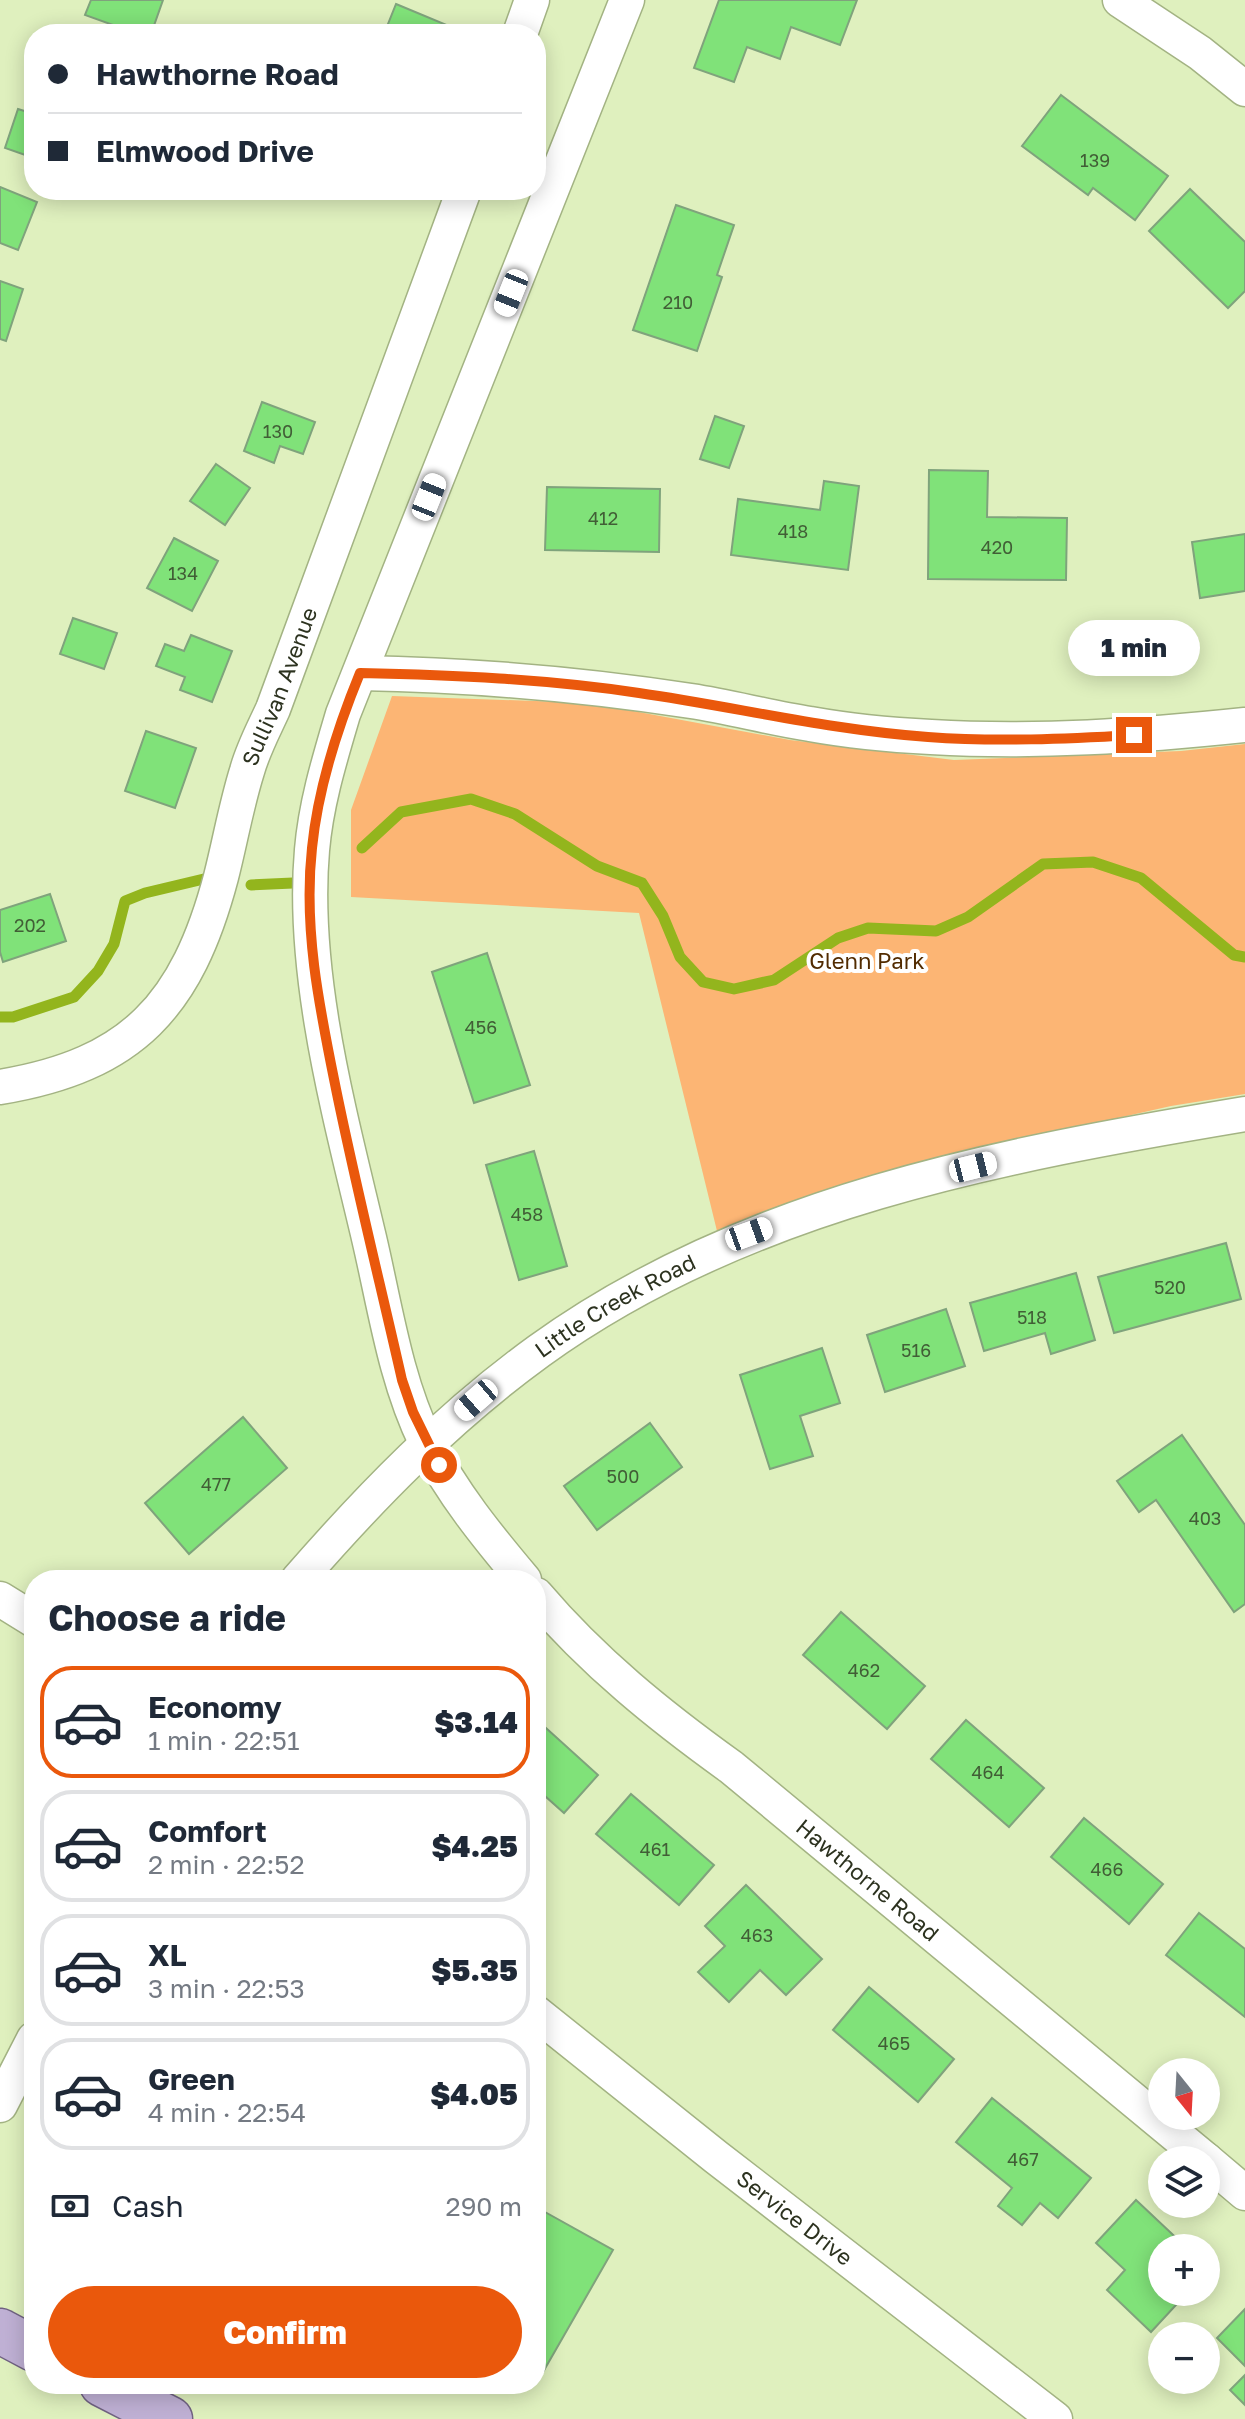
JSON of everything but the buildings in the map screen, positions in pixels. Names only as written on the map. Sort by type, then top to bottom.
[{"type":"main road","points":[[0,2331],[24,2344]]},
{"type":"main road","points":[[121,2394],[170,2419]]},
{"type":"street","points":[[524,24],[532,0]]},
{"type":"street","points":[[516,1570],[467,1510],[427,1442],[402,1380],[348,1151],[315,986],[309,917],[312,848],[323,780],[343,714],[627,0]]},
{"type":"street","points":[[1120,0],[1200,53],[1245,89]]},
{"type":"street","name":"Sullivan Avenue","points":[[0,1087],[64,1073],[103,1056],[138,1032],[167,1001],[190,965],[221,877],[248,766],[284,679],[460,200]]},
{"type":"street","points":[[360,673],[500,678],[585,686],[696,701],[812,724],[929,737],[1046,740],[1164,734],[1245,725]]},
{"type":"street","name":"Little Creek Road","points":[[307,1570],[359,1509],[427,1442],[540,1350],[606,1307],[676,1268],[749,1234],[849,1200],[997,1161],[1245,1114]]},
{"type":"street","points":[[0,1599],[24,1614]]},
{"type":"street","name":"Hawthorne Road","points":[[546,1605],[659,1715],[731,1767],[1189,2146]]},
{"type":"street","name":"Service Drive","points":[[546,2021],[1055,2419]]},
{"type":"street","points":[[0,2105],[24,2058]]},
{"type":"street","name":"Hawthorne Road","points":[[1220,2172],[1245,2193]]},
{"type":"green space","name":"Glenn Park","points":[[392,696],[590,703],[790,740],[954,760],[1181,751],[1245,744],[1245,1094],[1171,1106],[919,1163],[717,1231],[639,913],[351,897],[351,810]]},
{"type":"waterway","points":[[362,848],[401,812],[471,799],[515,814],[597,866],[642,883],[663,916],[680,957],[703,982],[734,989],[774,980],[838,938],[868,928],[936,931],[968,917],[1043,864],[1093,862],[1141,878],[1234,955],[1245,957]]},
{"type":"waterway","points":[[0,1017],[13,1017],[74,997],[98,971],[114,944],[125,901],[208,878]]},
{"type":"waterway","points":[[251,885],[293,883]]},
{"type":"route","points":[[439,1465],[413,1412],[402,1380],[348,1151],[315,986],[309,917],[312,848],[323,780],[343,714],[360,673],[500,678],[612,689],[696,701],[812,724],[929,737],[1046,740],[1134,735]]}]
